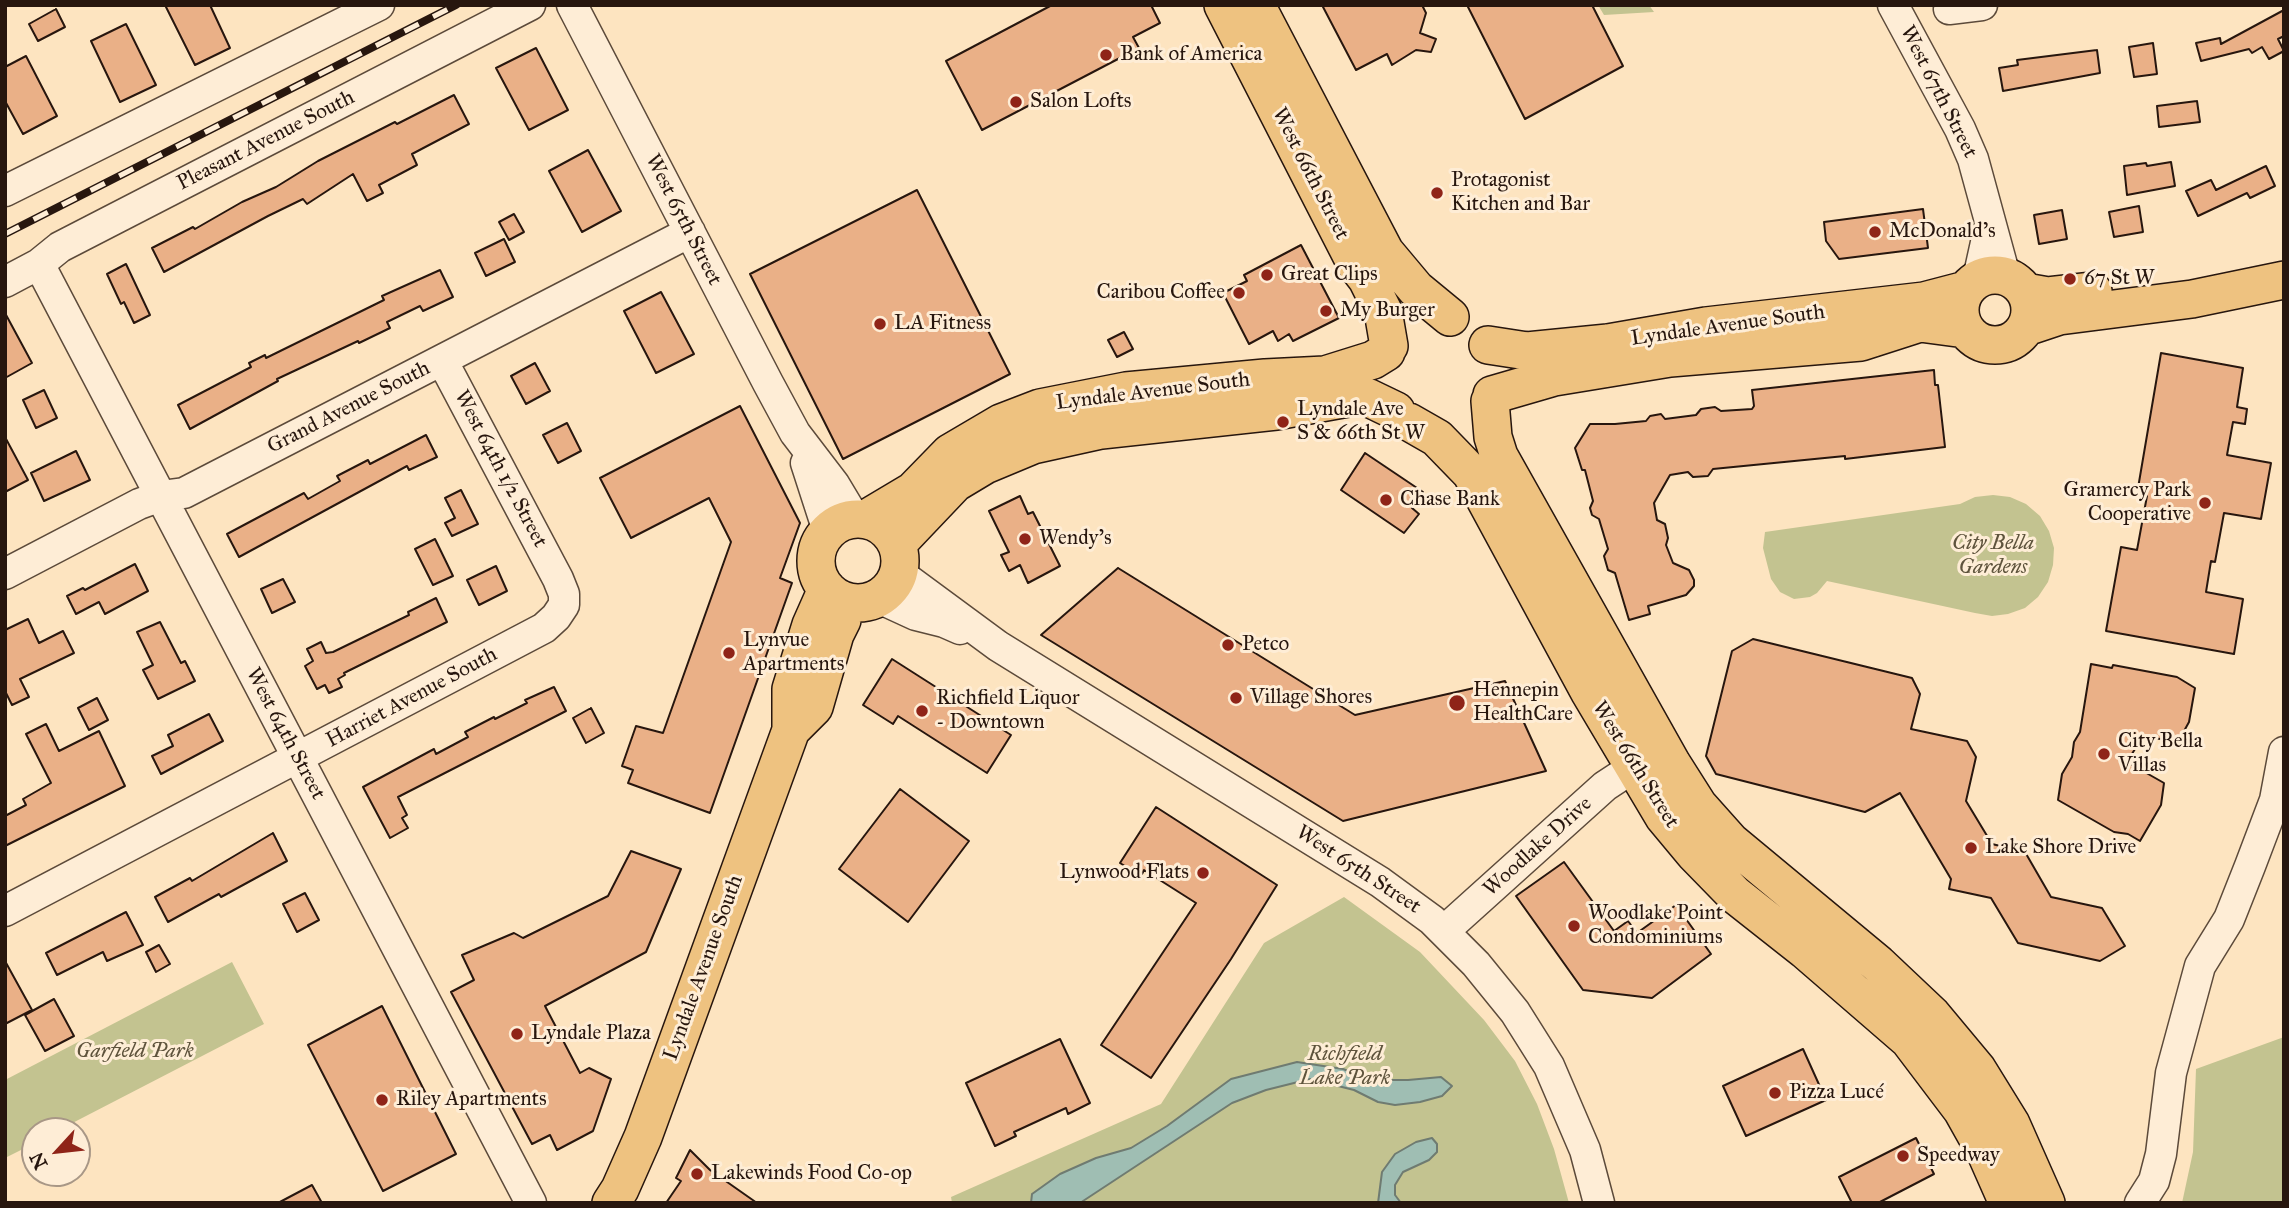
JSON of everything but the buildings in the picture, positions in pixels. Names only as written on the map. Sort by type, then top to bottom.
[{"type":"main road","name":"West 66th Street","points":[[1223,5],[1357,266],[1367,278],[1383,311],[1388,349]]},
{"type":"main road","name":"West 66th Street","points":[[1256,5],[1385,252],[1416,289],[1450,317]]},
{"type":"main road","name":"Lyndale Avenue South","points":[[1488,345],[1527,351],[1549,350],[1789,316],[2000,293],[2048,296],[2187,283],[2284,261]]},
{"type":"main road","name":"Lyndale Avenue South","points":[[2000,293],[2059,316],[2192,299],[2284,280]]},
{"type":"main road","points":[[1965,329],[1960,309],[2000,293]]},
{"type":"main road","name":"Lyndale Avenue South","points":[[1491,398],[1554,377],[1670,359],[1861,342],[1920,323],[1965,329],[1979,342],[1998,346],[2016,339],[2000,293]]},
{"type":"main road","points":[[1438,316],[1450,317],[1479,332],[1488,345],[1496,364],[1495,385],[1491,398],[1479,415],[1463,426],[1445,430],[1426,429],[1402,416],[1387,398],[1382,367],[1388,349],[1405,328],[1415,322],[1438,316]]},
{"type":"main road","points":[[1701,356],[1771,333],[1789,316]]},
{"type":"main road","name":"Lyndale Avenue South","points":[[850,523],[913,491],[950,453],[1001,423],[1040,408],[1126,391],[1325,375],[1373,360],[1388,349]]},
{"type":"main road","name":"Lyndale Avenue South","points":[[611,1203],[643,1137],[790,730],[791,690],[811,625],[871,581],[955,484],[985,465],[1033,445],[1101,430],[1276,411],[1359,396],[1369,398],[1402,416]]},
{"type":"main road","name":"West 66th Street","points":[[1491,398],[1493,437],[1499,456],[1672,764],[1699,805],[1731,842],[1878,964],[1932,1015],[1977,1069],[2011,1124],[2046,1203]]},
{"type":"main road","name":"West 66th Street","points":[[1402,416],[1437,438],[1471,473],[1589,691],[1664,817],[1734,894],[1805,950],[1909,1040],[1962,1110],[1985,1151],[2008,1203]]},
{"type":"main road","points":[[850,523],[879,524],[890,533],[871,581],[820,579],[816,566],[821,541],[850,523]]},
{"type":"street","points":[[6,190],[379,5]]},
{"type":"street","name":"Pleasant Avenue South","points":[[5,282],[39,264],[60,247],[530,5]]},
{"type":"street","name":"West 65th Street","points":[[572,5],[795,433],[834,484],[850,523]]},
{"type":"street","name":"West 67th Street","points":[[1893,5],[1960,129],[1978,171],[1990,221],[2000,293]]},
{"type":"street","points":[[1948,9],[1982,5]]},
{"type":"street","name":"Grand Avenue South","points":[[5,574],[139,504],[161,496],[184,493],[690,232]]},
{"type":"street","name":"West 64th Street","points":[[39,264],[531,1203]]},
{"type":"street","name":"West 64th 1/2 Street","points":[[442,360],[558,579]]},
{"type":"street","name":"Harriet Avenue South","points":[[5,911],[544,628],[564,605],[564,594],[558,579]]},
{"type":"street","name":"West 65th Street","points":[[871,581],[916,615],[944,622],[998,646],[1380,881],[1444,931],[1515,1012],[1549,1066],[1585,1150],[1599,1203]]},
{"type":"street","points":[[2140,1203],[2154,1181],[2161,1154],[2171,1073],[2200,966],[2229,919],[2250,866],[2275,800],[2284,752]]},
{"type":"street","name":"Woodlake Drive","points":[[1444,931],[1605,786],[1634,767]]},
{"type":"green space","points":[[1598,5],[1649,5],[1654,12],[1604,15]]},
{"type":"green space","name":"City Bella Gardens","points":[[1975,497],[2010,497],[2026,504],[2040,516],[2049,531],[2054,548],[2048,582],[2038,597],[2025,608],[1992,616],[1827,581],[1810,597],[1794,599],[1780,592],[1771,579],[1763,548],[1765,532],[1960,504]]},
{"type":"green space","name":"Richfield Lake Park","points":[[1344,897],[1420,952],[1484,1020],[1515,1061],[1537,1104],[1554,1149],[1569,1203],[952,1203],[951,1197],[1161,1104],[1264,943]]},
{"type":"green space","name":"Garfield Park","points":[[232,962],[264,1024],[84,1117],[21,1117],[21,1150],[5,1158],[5,1080]]},
{"type":"green space","points":[[2284,1037],[2284,1203],[2182,1203],[2193,1152],[2196,1069]]},
{"type":"water","points":[[1297,1062],[1343,1069],[1372,1080],[1441,1077],[1452,1086],[1442,1096],[1395,1105],[1378,1102],[1354,1090],[1310,1079],[1266,1090],[1232,1103],[1080,1203],[1031,1203],[1032,1194],[1060,1174],[1096,1158],[1131,1148],[1167,1126],[1231,1079]]},
{"type":"water","points":[[1432,1138],[1437,1144],[1437,1152],[1429,1160],[1403,1172],[1395,1185],[1395,1195],[1401,1203],[1378,1203],[1382,1172],[1395,1154],[1416,1142]]},
{"type":"railway","points":[[5,234],[456,5]]},
{"type":"place","name":"Bank of America","points":[[1106,55]]},
{"type":"place","name":"Salon Lofts","points":[[1016,102]]},
{"type":"place","name":"Protagonist Kitchen and Bar","points":[[1437,193]]},
{"type":"place","name":"McDonald's","points":[[1875,232]]},
{"type":"place","name":"Great Clips","points":[[1267,275]]},
{"type":"place","name":"67 St W","points":[[2070,279]]},
{"type":"place","name":"Caribou Coffee","points":[[1239,293]]},
{"type":"place","name":"My Burger","points":[[1326,311]]},
{"type":"place","name":"LA Fitness","points":[[880,324]]},
{"type":"place","name":"Lyndale Ave S & 66th St W","points":[[1283,422]]},
{"type":"place","name":"Chase Bank","points":[[1386,500]]},
{"type":"place","name":"Gramercy Park Cooperative","points":[[2205,503]]},
{"type":"place","name":"Wendy's","points":[[1025,539]]},
{"type":"place","name":"Petco","points":[[1228,645]]},
{"type":"place","name":"Lynvue Apartments","points":[[729,653]]},
{"type":"place","name":"Village Shores","points":[[1236,698]]},
{"type":"place","name":"Hennepin HealthCare","points":[[1457,703]]},
{"type":"place","name":"Richfield Liquor - Downtown","points":[[922,711]]},
{"type":"place","name":"City Bella Villas","points":[[2104,754]]},
{"type":"place","name":"Lake Shore Drive","points":[[1971,848]]},
{"type":"place","name":"Lynwood Flats","points":[[1203,873]]},
{"type":"place","name":"Woodlake Point Condominiums","points":[[1574,926]]},
{"type":"place","name":"Lyndale Plaza","points":[[517,1034]]},
{"type":"place","name":"Pizza Lucé","points":[[1775,1093]]},
{"type":"place","name":"Riley Apartments","points":[[382,1100]]},
{"type":"place","name":"Speedway","points":[[1903,1156]]},
{"type":"place","name":"Lakewinds Food Co-op","points":[[697,1174]]}]
